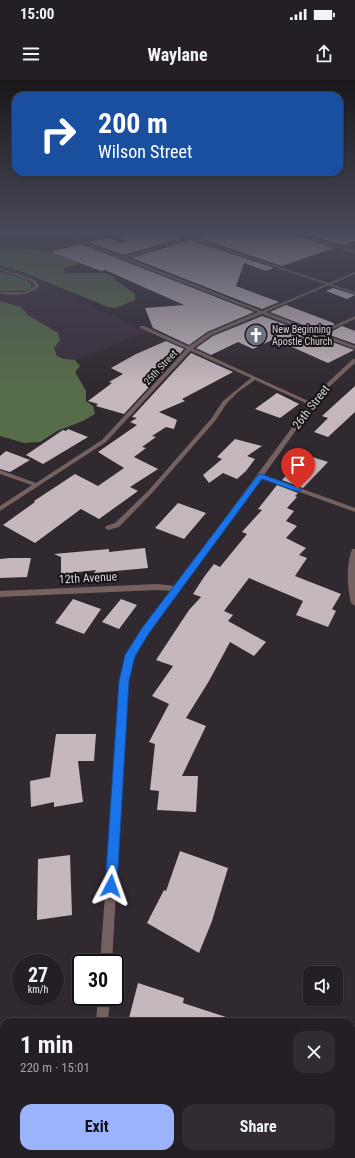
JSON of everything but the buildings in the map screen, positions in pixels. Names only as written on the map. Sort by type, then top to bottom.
[{"type":"street","points":[[0,293],[26,292],[33,290],[37,286],[35,283]]},
{"type":"street","points":[[188,283],[355,348]]},
{"type":"street","points":[[328,284],[355,293]]},
{"type":"street","name":"25th Street","points":[[0,508],[104,441],[190,348],[210,334],[328,284]]},
{"type":"street","points":[[318,334],[355,317]]},
{"type":"street","points":[[142,327],[312,404]]},
{"type":"street","name":"26th Street","points":[[107,954],[126,666],[130,655],[137,643],[261,476],[312,404],[327,386],[355,360]]},
{"type":"street","points":[[108,528],[117,525],[151,491],[213,420],[217,411],[254,378]]},
{"type":"street","points":[[0,472],[37,485]]},
{"type":"street","points":[[261,476],[355,510]]},
{"type":"street","points":[[355,551],[351,580],[352,594],[355,603]]},
{"type":"street","name":"12th Avenue","points":[[0,594],[157,587],[177,589]]},
{"type":"street","points":[[102,1018],[103,1006]]},
{"type":"shaded area","points":[[0,283],[44,283],[148,332],[0,389]]},
{"type":"green space","points":[[0,283],[31,284],[31,288],[25,291],[0,291]]},
{"type":"green space","points":[[50,283],[120,283],[135,294],[135,300],[116,308],[108,307]]},
{"type":"green space","points":[[0,301],[21,307],[28,315],[58,333],[60,340],[54,348],[57,356],[64,359],[75,360],[80,366],[75,372],[86,391],[86,401],[93,406],[95,414],[83,421],[57,431],[40,442],[24,443],[0,436]]},
{"type":"place","name":"New Beginning Apostle Church","points":[[256,335]]},
{"type":"route","points":[[111,886],[124,681],[126,666],[130,655],[137,643],[261,476],[298,489]]}]
